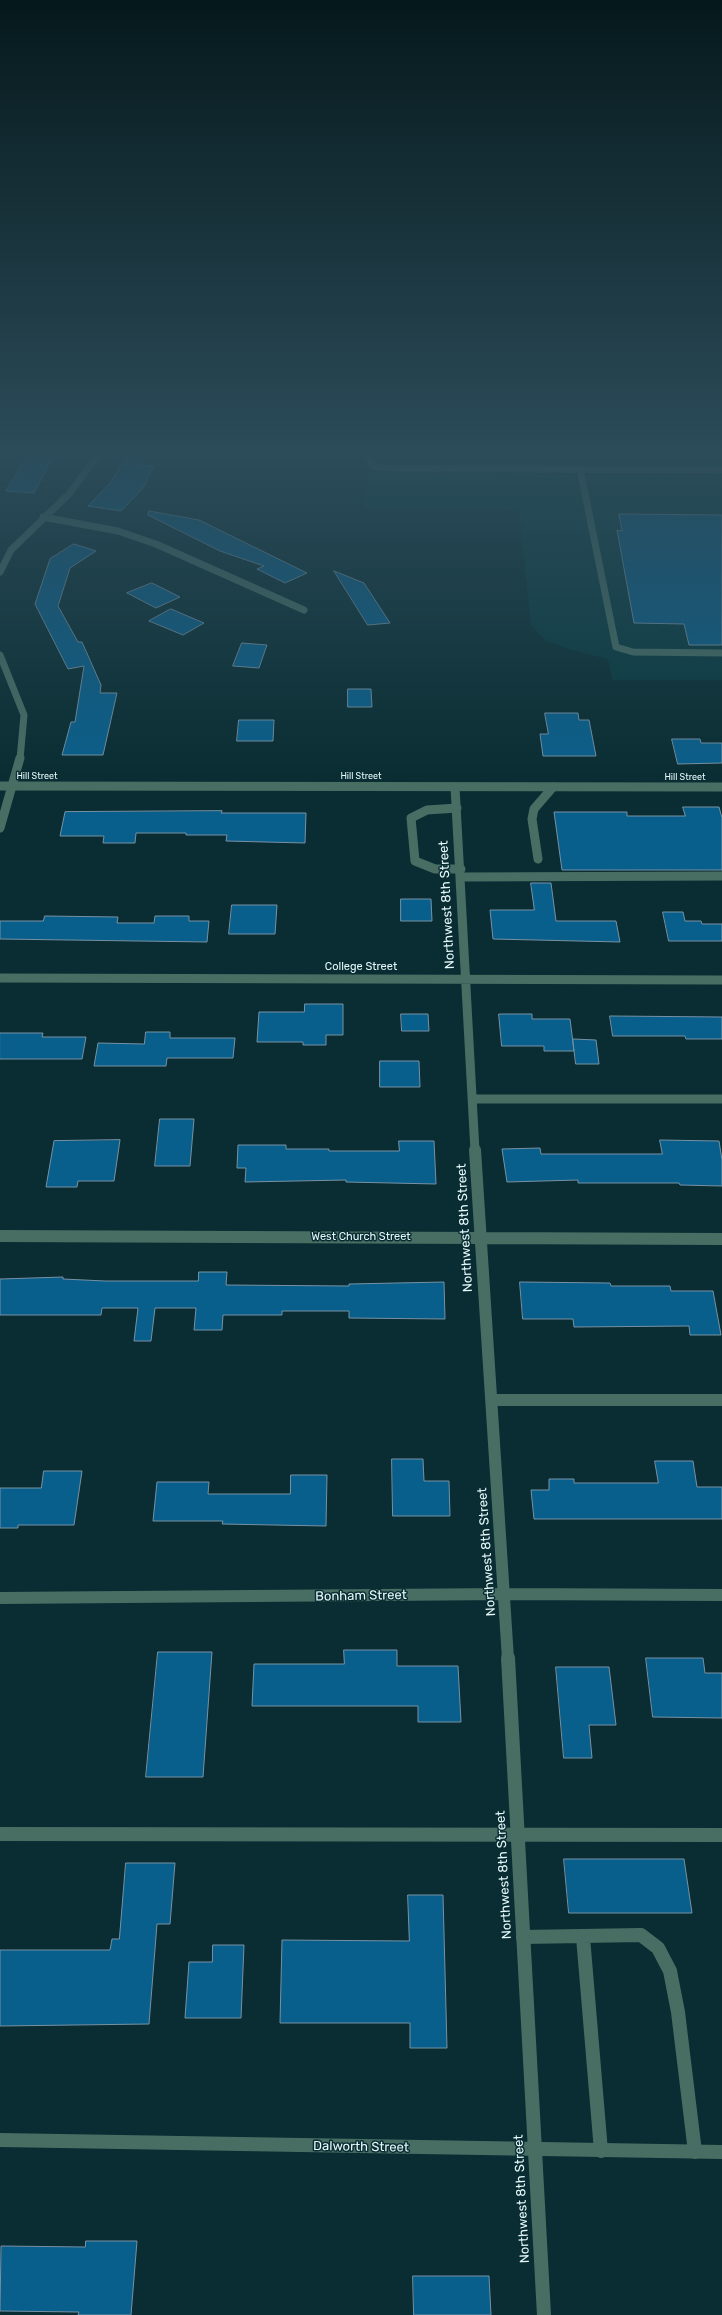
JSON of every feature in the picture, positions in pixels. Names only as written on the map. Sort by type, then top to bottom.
[{"type":"street","points":[[201,564],[304,610]]},
{"type":"street","points":[[599,564],[616,647],[632,652],[722,653]]},
{"type":"street","points":[[0,655],[24,715],[21,756],[0,828]]},
{"type":"street","name":"Hill Street","points":[[0,786],[722,787]]},
{"type":"street","name":"Northwest 8th Street","points":[[456,787],[480,1237],[505,1594],[544,2315]]},
{"type":"street","points":[[538,859],[532,819],[534,809],[553,787]]},
{"type":"street","points":[[457,808],[435,808],[419,811],[411,818],[415,861],[435,869],[461,873],[722,876]]},
{"type":"street","name":"College Street","points":[[0,978],[722,980]]},
{"type":"street","points":[[473,1098],[722,1100]]},
{"type":"street","name":"West Church Street","points":[[0,1236],[722,1239]]},
{"type":"street","points":[[492,1400],[722,1400]]},
{"type":"street","name":"Bonham Street","points":[[0,1598],[505,1594],[722,1595]]},
{"type":"street","points":[[0,1834],[722,1835]]},
{"type":"street","points":[[583,1936],[601,2151]]},
{"type":"street","points":[[523,1937],[642,1936],[658,1948],[670,1971],[678,2012],[695,2152]]},
{"type":"street","name":"Dalworth Street","points":[[0,2140],[722,2152]]},
{"type":"shaded area","points":[[525,564],[722,564],[722,680],[612,680],[608,659],[575,651],[546,641],[531,625]]},
{"type":"building","points":[[48,564],[76,564],[70,568],[58,606],[78,642],[82,642],[101,685],[100,693],[117,693],[103,755],[62,755],[71,722],[75,722],[84,666],[68,669],[35,604]]},
{"type":"building","points":[[258,564],[289,564],[307,573],[285,583],[257,569],[264,566]]},
{"type":"building","points":[[623,564],[722,564],[722,645],[689,645],[684,624],[634,623]]},
{"type":"building","points":[[334,571],[364,583],[390,623],[368,625]]},
{"type":"building","points":[[152,583],[180,597],[156,608],[127,593]]},
{"type":"building","points":[[171,609],[204,623],[183,635],[149,621]]},
{"type":"building","points":[[242,643],[267,645],[259,668],[233,666]]},
{"type":"building","points":[[348,689],[371,689],[372,707],[348,707]]},
{"type":"building","points":[[545,713],[578,713],[579,720],[589,720],[596,756],[543,756],[540,734],[548,734]]},
{"type":"building","points":[[239,720],[274,720],[273,741],[237,741]]},
{"type":"building","points":[[672,739],[700,739],[701,743],[722,743],[722,763],[678,764]]},
{"type":"building","points":[[683,807],[719,807],[722,818],[722,870],[562,870],[554,812],[627,812],[627,816],[685,816]]},
{"type":"building","points":[[222,811],[221,813],[306,813],[305,843],[226,841],[227,835],[186,835],[186,833],[136,833],[135,843],[103,843],[104,836],[60,836],[65,812]]},
{"type":"building","points":[[531,883],[551,883],[556,921],[616,921],[620,942],[493,939],[490,910],[534,910]]},
{"type":"building","points":[[401,899],[431,899],[432,921],[401,921]]},
{"type":"building","points":[[232,905],[277,905],[275,934],[229,934]]},
{"type":"building","points":[[663,912],[683,912],[685,921],[701,921],[702,924],[722,924],[722,941],[669,941]]},
{"type":"building","points":[[45,916],[118,917],[117,923],[154,923],[155,916],[189,916],[189,921],[209,921],[207,942],[0,939],[0,921],[43,921]]},
{"type":"building","points":[[305,1004],[343,1004],[343,1035],[326,1035],[326,1045],[303,1045],[303,1042],[257,1042],[259,1012],[304,1012]]},
{"type":"building","points":[[401,1014],[428,1014],[429,1031],[402,1031]]},
{"type":"building","points":[[499,1014],[532,1014],[532,1019],[570,1019],[574,1051],[544,1051],[544,1046],[502,1046]]},
{"type":"building","points":[[610,1016],[722,1017],[722,1039],[686,1039],[685,1036],[613,1036]]},
{"type":"building","points":[[146,1032],[170,1032],[170,1038],[235,1038],[233,1058],[167,1058],[166,1066],[94,1066],[98,1043],[144,1044]]},
{"type":"building","points":[[0,1033],[43,1033],[42,1037],[86,1037],[82,1059],[0,1059]]},
{"type":"building","points":[[573,1039],[596,1040],[599,1064],[576,1064]]},
{"type":"building","points":[[380,1061],[419,1061],[420,1087],[380,1087]]},
{"type":"building","points":[[160,1119],[194,1119],[190,1166],[155,1166]]},
{"type":"building","points":[[120,1140],[114,1181],[78,1181],[77,1187],[46,1187],[54,1141]]},
{"type":"building","points":[[660,1140],[719,1141],[722,1160],[722,1186],[680,1185],[679,1183],[578,1183],[578,1180],[507,1182],[502,1149],[540,1148],[541,1154],[662,1154]]},
{"type":"building","points":[[399,1141],[434,1141],[436,1184],[346,1182],[346,1180],[245,1182],[246,1168],[237,1168],[238,1145],[286,1145],[286,1149],[329,1149],[329,1151],[399,1151]]},
{"type":"building","points":[[199,1272],[227,1272],[226,1285],[349,1286],[349,1284],[444,1282],[445,1319],[349,1318],[349,1311],[282,1311],[282,1315],[223,1315],[222,1330],[194,1330],[196,1308],[155,1308],[151,1341],[134,1341],[138,1308],[102,1308],[101,1315],[0,1315],[0,1279],[63,1277],[63,1279],[105,1281],[198,1281]]},
{"type":"building","points":[[520,1282],[610,1283],[611,1286],[670,1286],[671,1291],[713,1291],[721,1335],[690,1335],[689,1326],[574,1327],[573,1319],[523,1319]]},
{"type":"building","points":[[392,1459],[423,1459],[424,1481],[449,1481],[450,1516],[393,1516]]},
{"type":"building","points":[[655,1461],[693,1461],[697,1487],[722,1487],[722,1519],[534,1519],[531,1490],[549,1490],[549,1479],[574,1479],[574,1483],[658,1483]]},
{"type":"building","points":[[44,1471],[82,1471],[74,1525],[18,1525],[18,1528],[0,1528],[0,1488],[41,1488]]},
{"type":"building","points":[[291,1475],[327,1475],[326,1526],[222,1524],[223,1521],[153,1521],[157,1482],[209,1482],[208,1494],[290,1494]]},
{"type":"building","points":[[344,1650],[397,1650],[397,1666],[458,1666],[461,1722],[418,1722],[418,1706],[252,1706],[254,1664],[344,1664]]},
{"type":"building","points":[[158,1652],[212,1652],[203,1777],[146,1777]]},
{"type":"building","points":[[646,1658],[703,1658],[705,1673],[722,1673],[722,1718],[653,1717]]},
{"type":"building","points":[[556,1667],[609,1667],[616,1725],[589,1725],[592,1758],[564,1758]]},
{"type":"building","points":[[564,1859],[684,1859],[692,1913],[569,1913]]},
{"type":"building","points":[[126,1863],[175,1863],[170,1924],[157,1924],[149,2024],[0,2026],[0,1950],[110,1950],[112,1939],[119,1939]]},
{"type":"building","points":[[408,1895],[443,1895],[447,2048],[410,2048],[410,2023],[280,2023],[282,1940],[409,1941]]},
{"type":"building","points":[[213,1945],[244,1945],[241,2018],[185,2018],[189,1962],[212,1962]]},
{"type":"building","points":[[86,2241],[137,2241],[131,2315],[78,2315],[79,2312],[0,2311],[1,2246],[85,2247]]},
{"type":"building","points":[[413,2276],[489,2276],[491,2315],[414,2315]]}]
